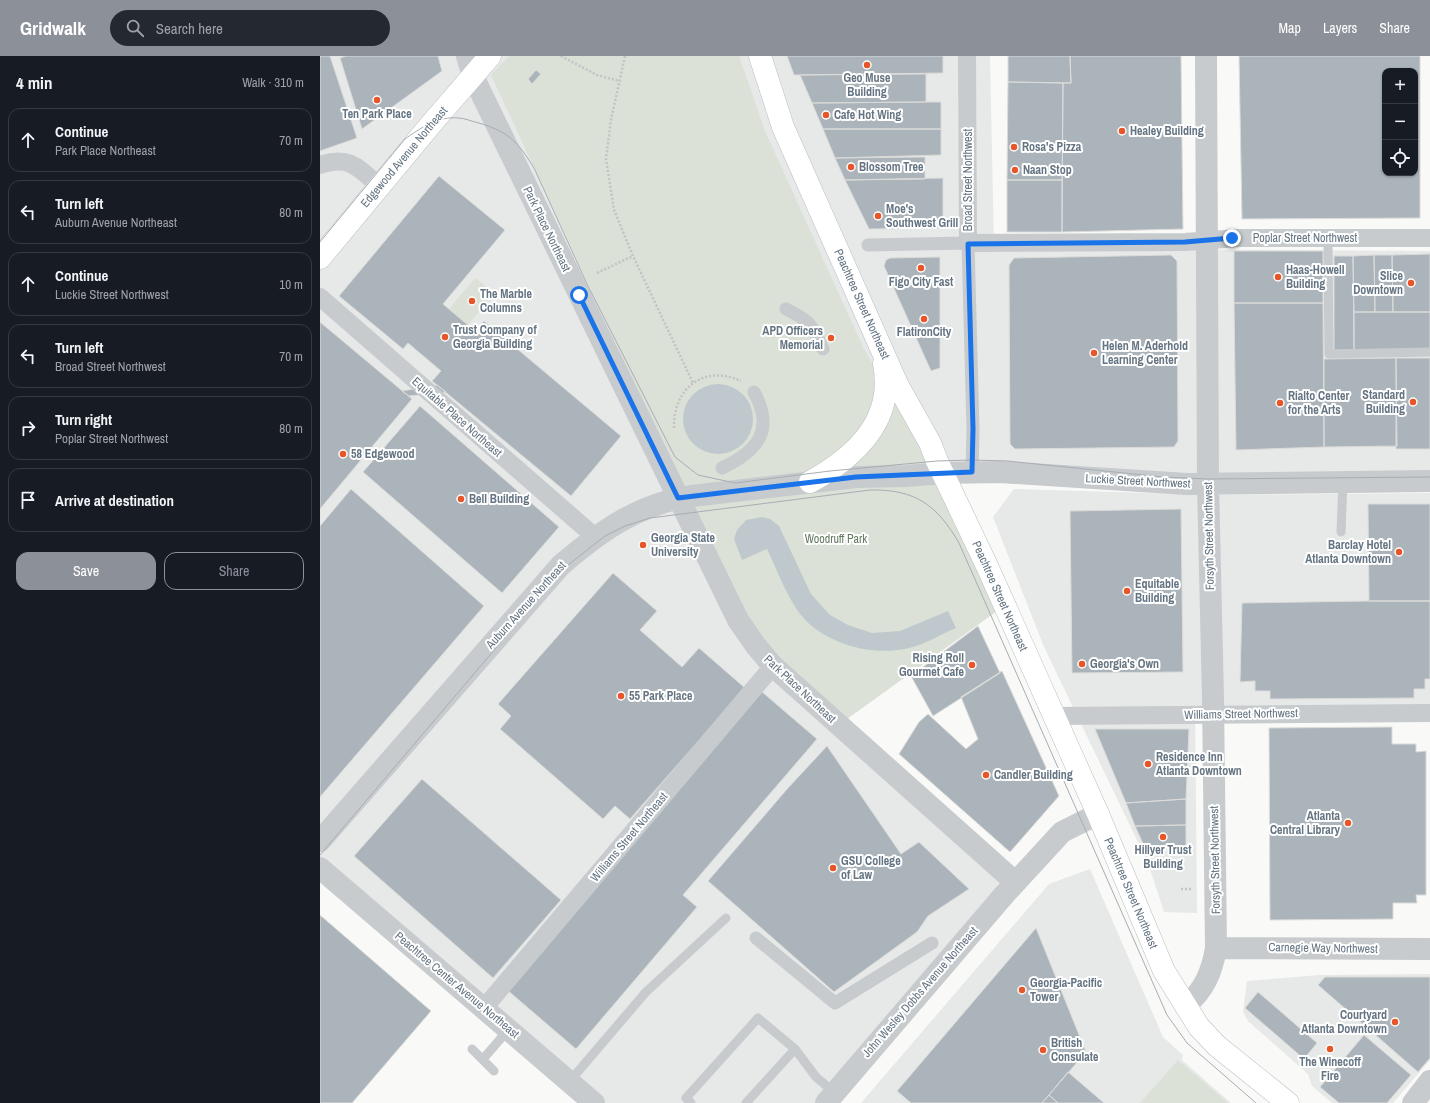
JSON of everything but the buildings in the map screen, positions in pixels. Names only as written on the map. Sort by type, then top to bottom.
[{"type":"main road","name":"Edgewood Avenue Northeast","points":[[320,258],[379,186],[470,66],[490,56]]},
{"type":"main road","name":"Peachtree Street Northeast","points":[[760,56],[783,127],[897,384],[930,443],[988,566],[1053,716],[1098,814],[1164,971],[1199,1027],[1217,1046],[1288,1103]]},
{"type":"main road","points":[[810,482],[842,462],[863,443],[874,428],[885,394],[887,376],[882,349]]},
{"type":"street","name":"Broad Street Northwest","points":[[967,56],[968,244],[973,429],[972,472]]},
{"type":"street","name":"Forsyth Street Northwest","points":[[1185,1006],[1195,998],[1204,985],[1213,965],[1216,948],[1208,484],[1206,56]]},
{"type":"street","name":"Park Place Northeast","points":[[470,66],[738,620],[756,646],[773,666],[1015,882]]},
{"type":"street","points":[[320,165],[338,160],[350,163],[379,186]]},
{"type":"street","name":"Poplar Street Northwest","points":[[868,245],[1185,242],[1239,238],[1430,238]]},
{"type":"street","name":"Equitable Place Northeast","points":[[320,297],[594,536]]},
{"type":"street","points":[[786,309],[805,319],[812,327],[822,349]]},
{"type":"street","points":[[722,468],[741,459],[753,449],[761,436],[764,421],[761,405],[754,392]]},
{"type":"street","name":"Luckie Street Northwest","points":[[943,473],[972,472],[1208,484],[1430,481]]},
{"type":"street","name":"Auburn Avenue Northeast","points":[[320,840],[560,564],[594,536],[635,512],[678,498],[856,477],[906,476],[943,473]]},
{"type":"street","name":"Williams Street Northeast","points":[[484,1008],[773,666]]},
{"type":"street","name":"Williams Street Northwest","points":[[1053,716],[1430,713]]},
{"type":"street","name":"John Wesley Dobbs Avenue Northeast","points":[[830,1098],[1015,882],[1062,832],[1098,814]]},
{"type":"street","name":"Peachtree Center Avenue Northeast","points":[[320,868],[594,1103]]},
{"type":"street","points":[[756,938],[835,1003],[932,943]]},
{"type":"street","name":"Carnegie Way Northwest","points":[[1216,948],[1430,949]]},
{"type":"street","points":[[1413,1103],[1430,1081]]},
{"type":"lane","points":[[1328,248],[1329,354],[1430,352]]},
{"type":"lane","points":[[1341,532],[1343,482]]},
{"type":"lane","points":[[569,1082],[646,992],[726,918]]},
{"type":"lane","points":[[691,1103],[686,1098],[758,1018],[795,1049],[830,1098]]},
{"type":"lane","points":[[483,1059],[509,1029]]},
{"type":"lane","points":[[472,1049],[494,1071]]},
{"type":"lane","points":[[746,1103],[795,1049]]},
{"type":"path","points":[[561,56],[597,75],[619,81]]},
{"type":"path","points":[[625,56],[607,140],[606,159],[614,210],[633,256],[693,383]]},
{"type":"path","points":[[597,273],[633,256]]},
{"type":"path","points":[[674,428],[674,416],[677,403],[683,392],[693,383],[705,377],[725,376],[744,383],[754,392]]},
{"type":"path","points":[[1181,890],[1191,889]]},
{"type":"shaded area","name":"Georgia State University","points":[[320,56],[990,56],[994,248],[1430,251],[1430,472],[937,478],[997,611],[833,729],[1011,883],[826,1103],[586,1103],[320,868]]},
{"type":"shaded area","points":[[718,384],[731,387],[743,394],[750,406],[753,419],[750,432],[743,444],[731,451],[718,454],[705,451],[693,444],[686,432],[683,419],[686,406],[693,394],[705,387]]},
{"type":"shaded area","points":[[1014,489],[1217,495],[1430,493],[1430,705],[1195,706],[1197,913],[1164,912],[1148,863],[1044,647],[993,517]]},
{"type":"shaded area","points":[[762,517],[770,519],[779,526],[811,594],[830,615],[848,625],[872,633],[900,631],[948,611],[956,628],[909,648],[880,651],[850,646],[822,633],[810,624],[795,607],[767,549],[742,560],[734,539],[737,530],[746,520]]},
{"type":"shaded area","points":[[1090,869],[1163,1037],[1183,1055],[1182,1060],[1231,1103],[861,1103],[1049,884]]},
{"type":"shaded area","points":[[1430,974],[1430,1060],[1393,1103],[1332,1103],[1312,1086],[1308,1074],[1248,1021],[1243,1012],[1247,981],[1319,975]]},
{"type":"green space","name":"Woodruff Park","points":[[509,56],[739,56],[765,131],[863,347],[937,478],[997,611],[833,729],[751,635],[491,75]]},
{"type":"green space","points":[[475,278],[494,293],[468,325],[449,309]]},
{"type":"green space","points":[[1178,1060],[1228,1103],[1140,1103]]},
{"type":"tram line","points":[[320,242],[405,139],[423,127],[437,121],[451,118],[463,119],[498,130],[512,139],[523,151],[534,168],[588,286],[675,457],[698,475],[735,483],[830,471],[937,461],[972,460],[1007,461],[1163,477],[1208,479],[1430,477]]},
{"type":"tram line","points":[[320,855],[563,569],[605,536],[625,526],[650,518],[870,490],[886,490],[912,496],[933,509],[951,530],[959,543],[1167,1015],[1187,1043],[1256,1103]]},
{"type":"place","name":"Geo Muse Building","points":[[867,65]]},
{"type":"place","name":"Ten Park Place","points":[[377,100]]},
{"type":"place","name":"Cafe Hot Wing","points":[[826,115]]},
{"type":"place","name":"Healey Building","points":[[1122,131]]},
{"type":"place","name":"Rosa's Pizza","points":[[1014,147]]},
{"type":"place","name":"Blossom Tree","points":[[851,167]]},
{"type":"place","name":"Naan Stop","points":[[1015,170]]},
{"type":"place","name":"Moe's Southwest Grill","points":[[878,216]]},
{"type":"place","name":"Figo City Fast","points":[[921,268]]},
{"type":"place","name":"Haas-Howell Building","points":[[1278,277]]},
{"type":"place","name":"Slice Downtown","points":[[1411,283]]},
{"type":"place","name":"The Marble Columns","points":[[472,301]]},
{"type":"place","name":"FlatironCity","points":[[924,319]]},
{"type":"place","name":"Trust Company of Georgia Building","points":[[445,337]]},
{"type":"place","name":"APD Officers Memorial","points":[[831,338]]},
{"type":"place","name":"Helen M. Aderhold Learning Center","points":[[1094,353]]},
{"type":"place","name":"Standard Building","points":[[1413,402]]},
{"type":"place","name":"Rialto Center for the Arts","points":[[1280,403]]},
{"type":"place","name":"58 Edgewood","points":[[343,454]]},
{"type":"place","name":"Bell Building","points":[[461,499]]},
{"type":"place","name":"Georgia State University","points":[[643,545]]},
{"type":"place","name":"Barclay Hotel Atlanta Downtown","points":[[1399,552]]},
{"type":"place","name":"Equitable Building","points":[[1127,591]]},
{"type":"place","name":"Georgia's Own","points":[[1082,664]]},
{"type":"place","name":"Rising Roll Gourmet Cafe","points":[[972,665]]},
{"type":"place","name":"55 Park Place","points":[[621,696]]},
{"type":"place","name":"Residence Inn Atlanta Downtown","points":[[1148,764]]},
{"type":"place","name":"Candler Building","points":[[986,775]]},
{"type":"place","name":"Atlanta Central Library","points":[[1348,823]]},
{"type":"place","name":"Hillyer Trust Building","points":[[1163,837]]},
{"type":"place","name":"GSU College of Law","points":[[833,868]]},
{"type":"place","name":"Georgia-Pacific Tower","points":[[1022,990]]},
{"type":"place","name":"Courtyard Atlanta Downtown","points":[[1395,1022]]},
{"type":"place","name":"The Winecoff Fire","points":[[1330,1049]]},
{"type":"place","name":"British Consulate","points":[[1043,1050]]},
{"type":"route","points":[[579,295],[678,498],[856,477],[972,472],[973,429],[968,244],[1185,242],[1232,238]]}]
